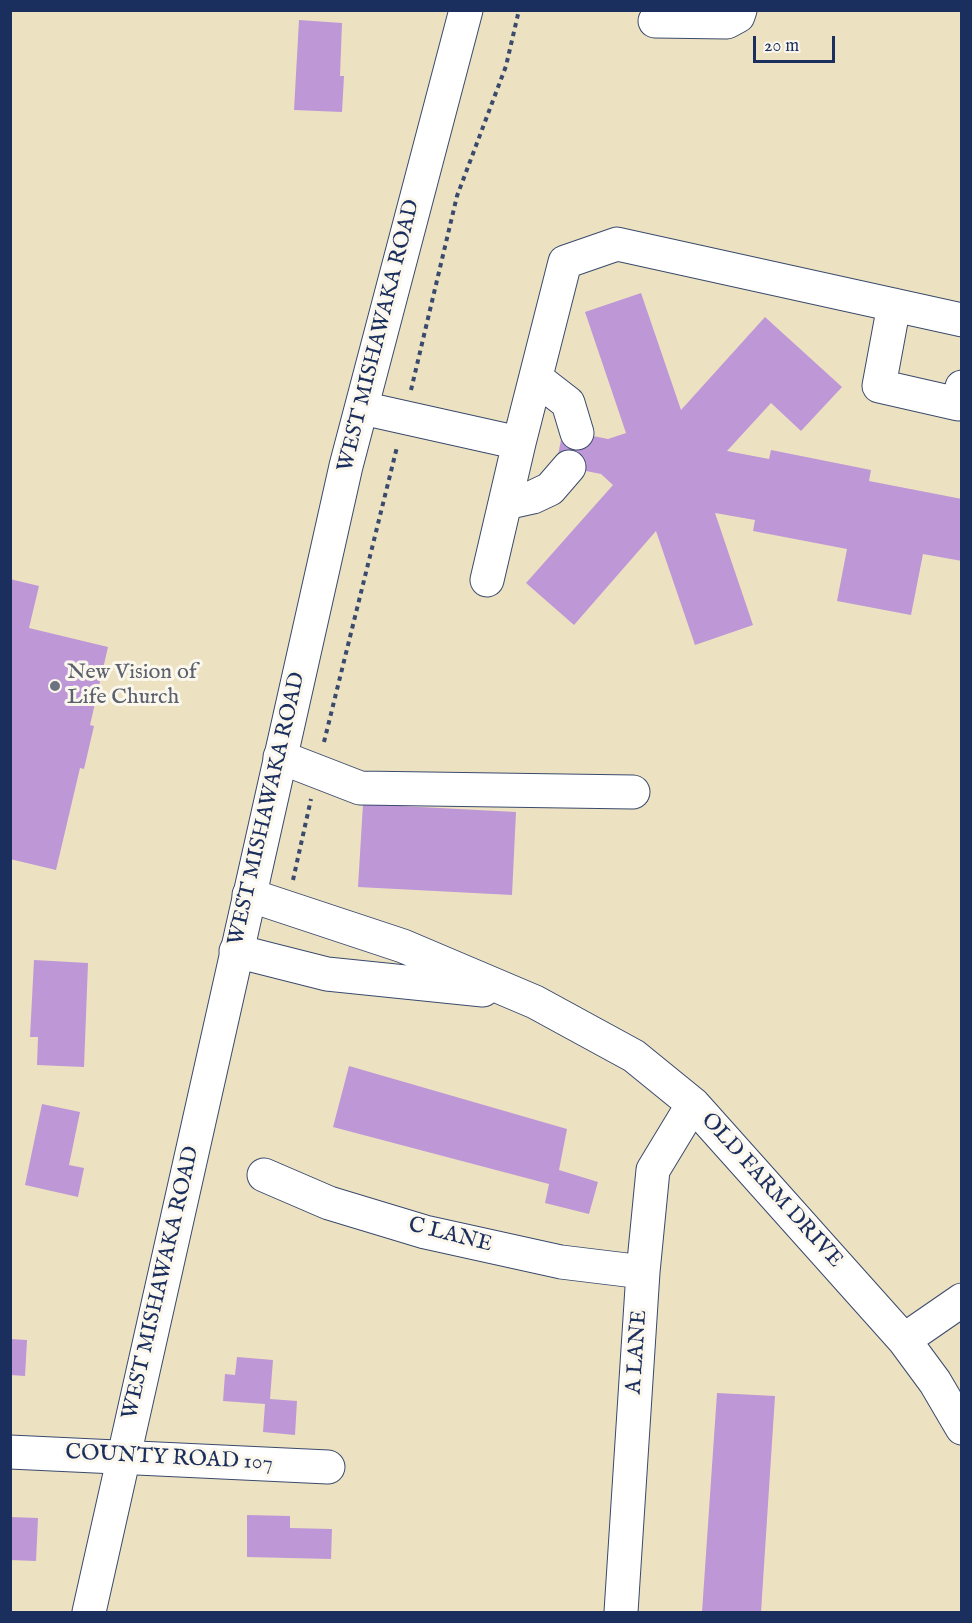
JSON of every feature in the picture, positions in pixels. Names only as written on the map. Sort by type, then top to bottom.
[{"type":"street","name":"WEST MISHAWAKA ROAD","points":[[89,1612],[346,466],[466,10]]},
{"type":"street","points":[[655,21],[727,21],[738,16],[740,10]]},
{"type":"street","points":[[487,580],[565,262],[617,244],[962,320]]},
{"type":"street","points":[[894,306],[879,386],[958,404],[962,387]]},
{"type":"street","points":[[537,379],[568,403],[577,433]]},
{"type":"street","points":[[362,408],[519,442]]},
{"type":"street","points":[[506,503],[533,497],[550,489],[569,467]]},
{"type":"street","points":[[280,757],[360,788],[633,792]]},
{"type":"street","name":"OLD FARM DRIVE","points":[[249,896],[403,946],[535,1002],[634,1056],[693,1104],[904,1340],[935,1382],[962,1428]]},
{"type":"street","name":"OLD FARM DRIVE","points":[[236,951],[327,974],[476,989],[535,1002]]},
{"type":"street","name":"A LANE","points":[[621,1612],[643,1272],[652,1170],[693,1104]]},
{"type":"street","name":"C LANE","points":[[264,1175],[329,1203],[425,1232],[561,1262],[643,1272]]},
{"type":"street","points":[[904,1340],[962,1300]]},
{"type":"street","name":"COUNTY ROAD 107","points":[[10,1452],[328,1467]]},
{"type":"path","points":[[287,908],[317,771],[457,196],[506,66],[519,10]]},
{"type":"building","points":[[299,20],[342,23],[340,76],[344,76],[342,112],[294,110]]},
{"type":"building","points":[[641,293],[681,410],[765,317],[842,387],[801,431],[771,403],[727,451],[769,459],[771,450],[871,470],[869,481],[962,499],[962,561],[923,554],[911,615],[837,601],[847,549],[753,531],[755,520],[715,513],[753,625],[695,645],[656,531],[574,625],[526,583],[613,485],[601,474],[556,465],[563,430],[608,439],[626,433],[585,312]]},
{"type":"building","name":"New Vision of Life Church","points":[[10,579],[39,586],[29,628],[108,647],[90,725],[94,726],[84,769],[80,768],[56,870],[10,859]]},
{"type":"building","points":[[363,804],[516,812],[512,895],[358,887]]},
{"type":"building","points":[[34,960],[88,963],[84,1067],[37,1065],[38,1037],[30,1037]]},
{"type":"building","points":[[349,1066],[567,1129],[559,1170],[598,1182],[589,1214],[545,1203],[549,1184],[333,1127]]},
{"type":"building","points":[[42,1104],[80,1112],[69,1165],[84,1168],[78,1197],[25,1185]]},
{"type":"building","points":[[10,1339],[27,1340],[25,1376],[10,1375]]},
{"type":"building","points":[[237,1357],[273,1360],[270,1399],[297,1401],[295,1435],[263,1432],[265,1404],[223,1401],[225,1374],[235,1375]]},
{"type":"building","points":[[717,1393],[775,1396],[761,1612],[702,1612]]},
{"type":"building","points":[[247,1515],[290,1516],[290,1528],[332,1529],[331,1559],[247,1557]]},
{"type":"building","points":[[10,1517],[38,1518],[36,1561],[10,1560]]},
{"type":"place","name":"New Vision of Life Church","points":[[55,686]]}]
